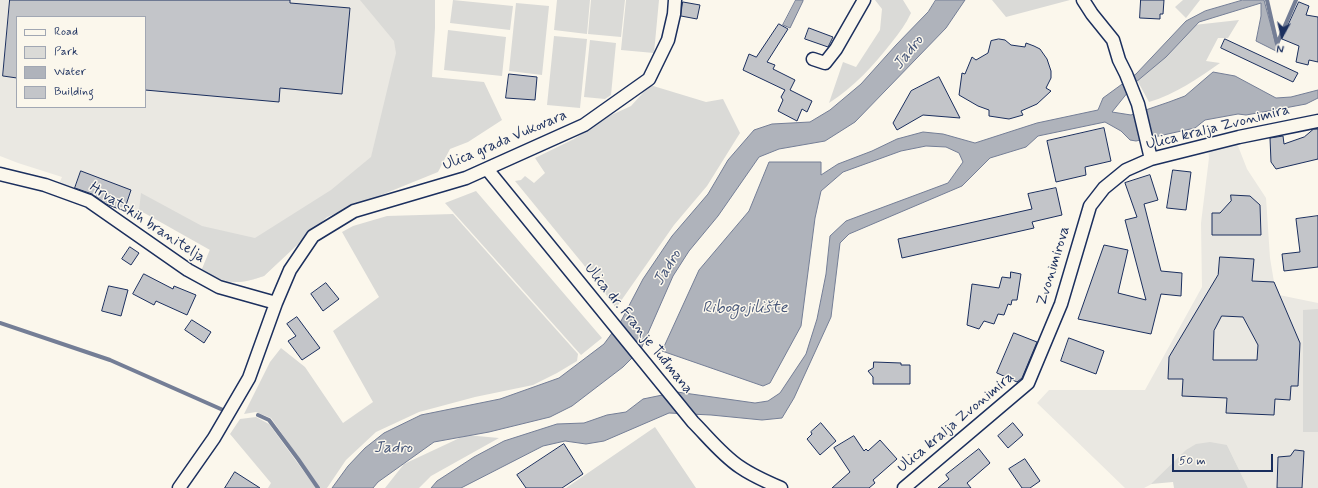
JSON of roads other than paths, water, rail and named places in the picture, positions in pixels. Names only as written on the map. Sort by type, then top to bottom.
[{"type":"street","name":"Ulica grada Vukovara","points":[[179,488],[217,432],[249,378],[276,303],[290,270],[313,236],[354,211],[466,178],[488,170],[584,125],[649,79],[668,40],[674,14],[675,0]]},
{"type":"street","points":[[813,59],[825,63],[836,49],[864,0]]},
{"type":"street","points":[[1084,0],[1092,14],[1113,40],[1119,60],[1138,104],[1151,159]]},
{"type":"street","name":"Ulica kralja Zvonimira","points":[[1126,170],[1151,159],[1239,137],[1318,121]]},
{"type":"street","name":"Ulica dr. Franje Tuđmana","points":[[488,170],[693,422],[739,467],[760,480],[781,488]]},
{"type":"street","name":"Zvonimirova","points":[[1028,384],[1061,304],[1090,206],[1104,188],[1126,170]]},
{"type":"street","name":"Hrvatskih branitelja","points":[[0,174],[45,184],[89,201],[188,270],[220,287],[276,303]]},
{"type":"street","name":"Ulica kralja Zvonimira","points":[[904,488],[1028,384]]},
{"type":"water","points":[[796,0],[803,1],[790,28],[783,25]]},
{"type":"water","name":"Jadro","points":[[936,0],[965,0],[946,28],[855,122],[825,141],[779,149],[759,157],[718,216],[689,251],[673,276],[641,349],[623,367],[572,406],[550,417],[489,432],[434,442],[378,482],[373,488],[332,488],[348,466],[365,448],[384,433],[421,415],[500,399],[559,378],[604,344],[621,321],[643,279],[672,236],[708,194],[728,160],[754,130],[772,124],[810,122],[830,110],[861,84],[928,12]]},
{"type":"water","name":"Ribogojilište","points":[[1243,0],[1264,0],[1278,52],[1256,41],[1261,16],[1261,3],[1199,22],[1166,57],[1136,82],[1112,112],[1131,115],[1185,96],[1213,72],[1235,76],[1276,98],[1291,97],[1318,90],[1318,98],[1306,104],[1246,115],[1238,114],[1205,120],[1195,128],[1136,141],[1130,140],[1121,131],[1105,122],[1038,136],[1026,147],[990,158],[962,186],[849,234],[840,243],[831,317],[794,398],[782,418],[762,420],[669,413],[604,441],[586,444],[565,441],[543,446],[461,488],[431,488],[437,481],[474,457],[504,441],[557,424],[584,423],[607,415],[626,412],[643,399],[677,392],[755,403],[768,401],[780,393],[806,354],[817,319],[826,274],[830,236],[846,221],[948,183],[963,162],[959,153],[946,147],[926,146],[901,151],[843,172],[821,191],[815,218],[801,326],[770,383],[763,386],[662,351],[699,270],[749,211],[769,162],[821,162],[821,175],[838,164],[872,151],[897,139],[923,132],[943,134],[975,143],[1037,123],[1098,110],[1103,98],[1136,74],[1186,21],[1205,11]]},
{"type":"waterway","points":[[1267,0],[1277,44]]},
{"type":"waterway","points":[[1277,44],[1296,0]]},
{"type":"waterway","points":[[0,323],[110,360],[223,410]]},
{"type":"waterway","points":[[258,415],[269,420],[318,488]]}]
